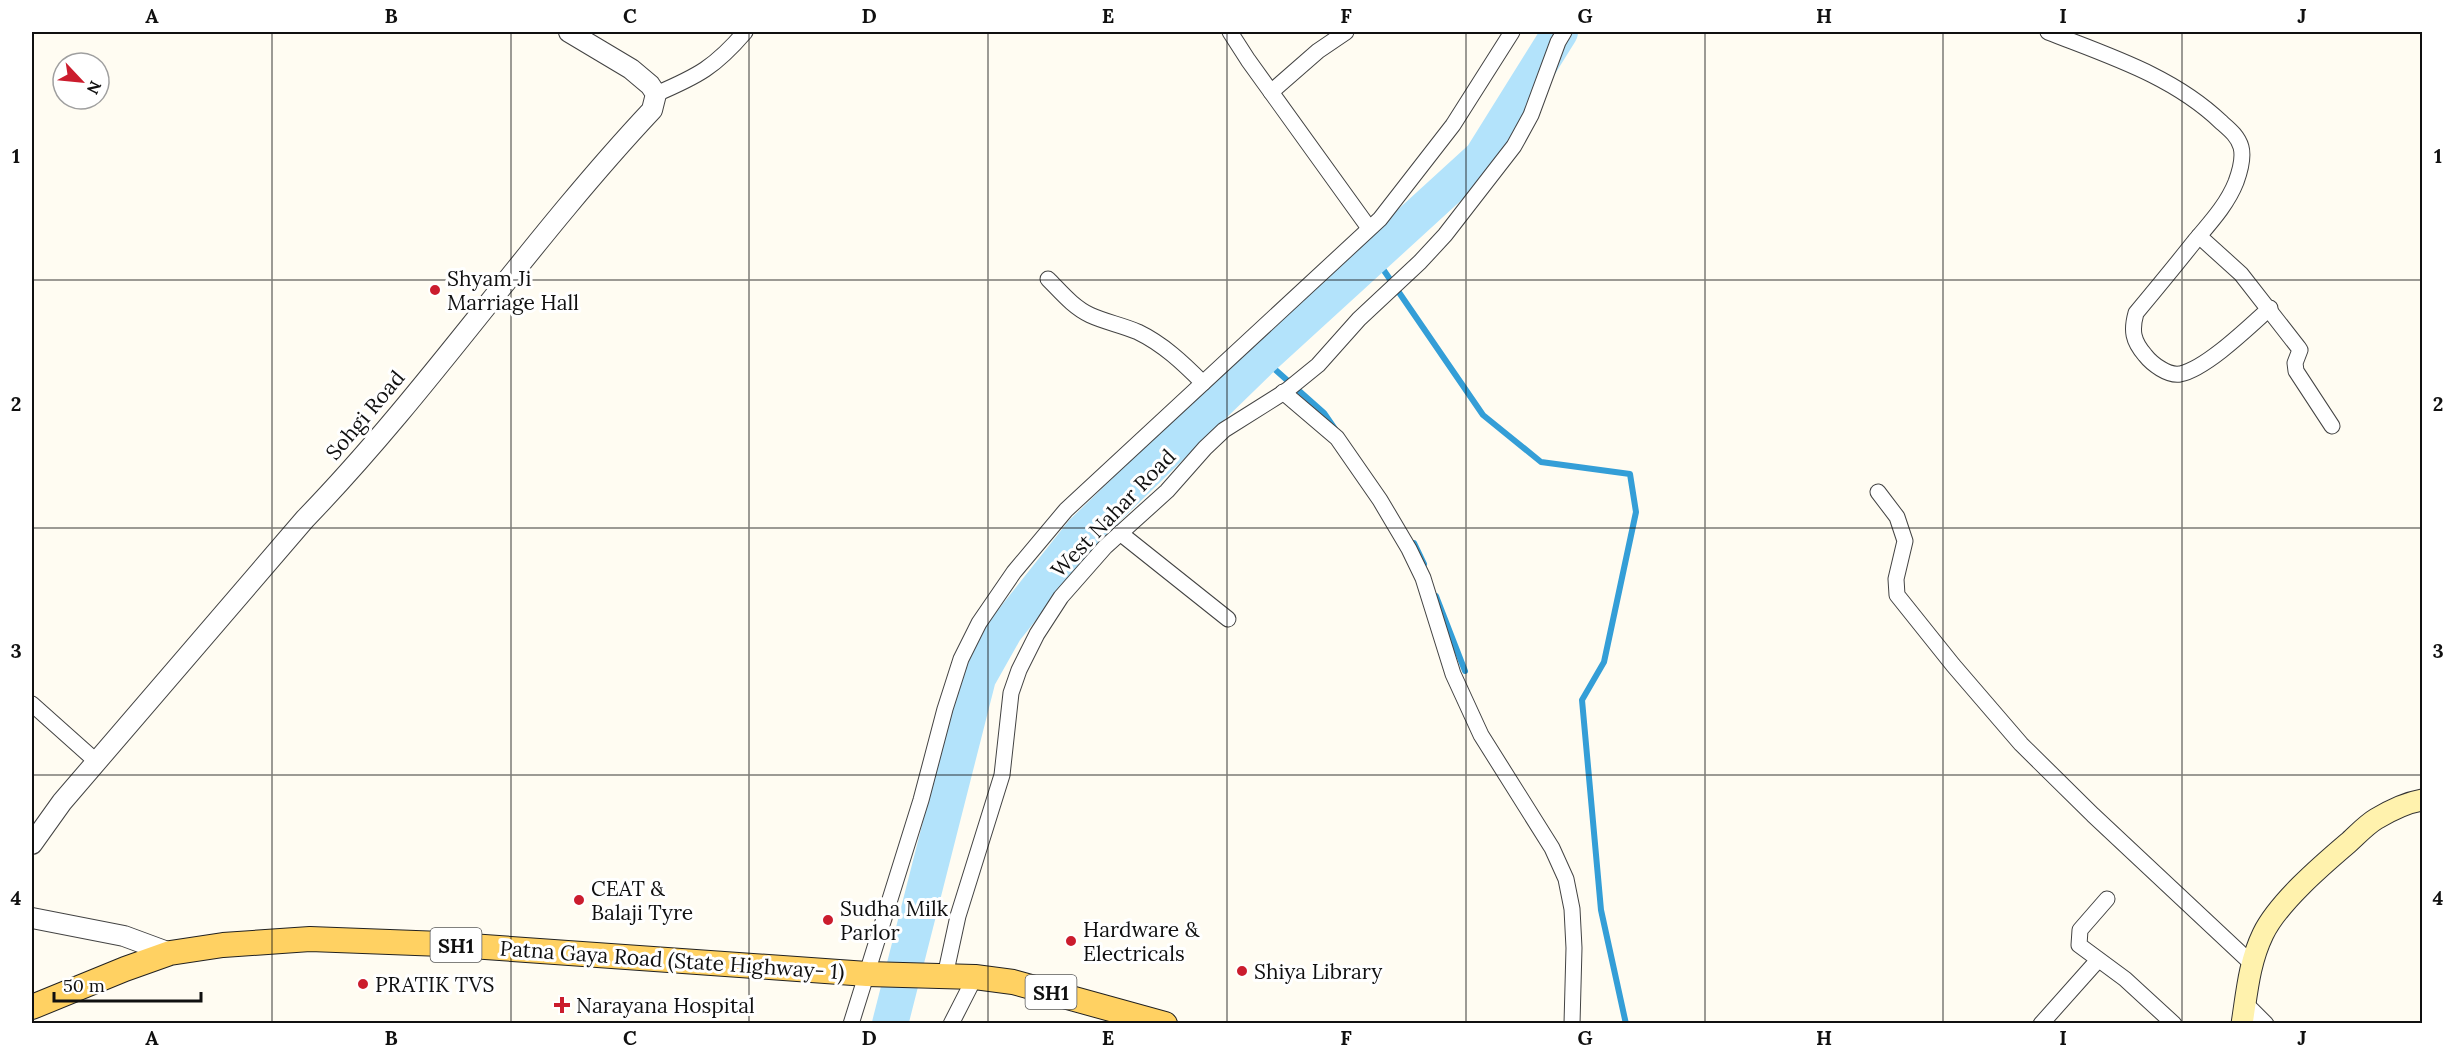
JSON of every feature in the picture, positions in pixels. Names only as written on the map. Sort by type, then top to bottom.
[{"type":"main road","points":[[2243,1013],[2246,984],[2264,932],[2285,905],[2320,867],[2374,820],[2405,804],[2422,800]]},
{"type":"main road","name":"Patna Gaya Road (State Highway- 1)","points":[[32,1007],[170,953],[223,945],[321,939],[442,944],[867,974],[940,976]]},
{"type":"main road","name":"SH1","points":[[940,976],[975,977],[1023,985],[1165,1023]]},
{"type":"street","points":[[569,32],[631,69],[650,85],[656,94],[709,69],[728,52],[744,32]]},
{"type":"street","points":[[1230,32],[1369,228]]},
{"type":"street","points":[[1271,92],[1318,51],[1346,32]]},
{"type":"street","name":"West Nahar Road","points":[[940,976],[1002,775],[1011,693],[1019,670],[1037,634],[1060,597],[1105,547],[1167,491],[1224,430],[1284,391],[1318,364],[1359,319],[1420,262],[1445,235],[1514,147],[1532,115],[1558,42],[1564,32]]},
{"type":"street","points":[[2048,32],[2142,69],[2174,85],[2202,104],[2233,132],[2241,145],[2242,158],[2239,172],[2222,208],[2136,313],[2132,328],[2133,338],[2148,359],[2163,370],[2180,374],[2214,355],[2270,309]]},
{"type":"street","points":[[851,1023],[921,800],[961,659],[979,623],[1014,572],[1066,510],[1380,219],[1453,125],[1509,34]]},
{"type":"street","name":"Sohgi Road","points":[[32,843],[62,802],[305,519],[341,481],[479,316],[522,259],[651,110],[655,105],[656,94]]},
{"type":"street","points":[[2199,236],[2241,274],[2298,346],[2300,350],[2295,363],[2296,371],[2332,426]]},
{"type":"street","points":[[1048,279],[1068,299],[1089,314],[1137,332],[1159,344],[1179,359],[1203,383]]},
{"type":"street","points":[[1284,391],[1337,438],[1380,500],[1409,549],[1423,578],[1453,674],[1481,735],[1552,848],[1566,879],[1572,909],[1574,948],[1572,1023]]},
{"type":"street","points":[[1878,492],[1897,517],[1905,541],[1896,579],[1897,595],[2021,744],[2093,815],[2252,963]]},
{"type":"street","points":[[1120,533],[1228,619]]},
{"type":"street","points":[[32,704],[97,762]]},
{"type":"street","points":[[2107,899],[2079,935],[2079,945],[2125,979],[2174,1023]]},
{"type":"street","points":[[32,918],[108,932],[170,953]]},
{"type":"street","points":[[2042,1023],[2098,960]]},
{"type":"street","points":[[951,1023],[975,977]]},
{"type":"street","points":[[2243,1013],[2266,1023]]},
{"type":"waterway","points":[[890,1024],[978,678],[1005,630],[1082,533],[1262,358],[1482,157],[1560,32]]},
{"type":"waterway","points":[[1374,256],[1483,415],[1541,462],[1630,474],[1636,512],[1604,662],[1582,700],[1601,910],[1626,1024]]},
{"type":"waterway","points":[[1262,358],[1324,413],[1335,429]]},
{"type":"waterway","points":[[1414,543],[1424,564]]},
{"type":"waterway","points":[[1436,596],[1465,671]]},
{"type":"place","name":"Shyam Ji Marriage Hall","points":[[435,290]]},
{"type":"place","name":"CEAT & Balaji Tyre","points":[[579,900]]},
{"type":"place","name":"Sudha Milk Parlor","points":[[828,920]]},
{"type":"place","name":"Hardware & Electricals","points":[[1071,941]]},
{"type":"place","name":"Shiya Library","points":[[1242,971]]},
{"type":"place","name":"PRATIK TVS","points":[[363,984]]},
{"type":"place","name":"Narayana Hospital","points":[[562,1005]]}]
